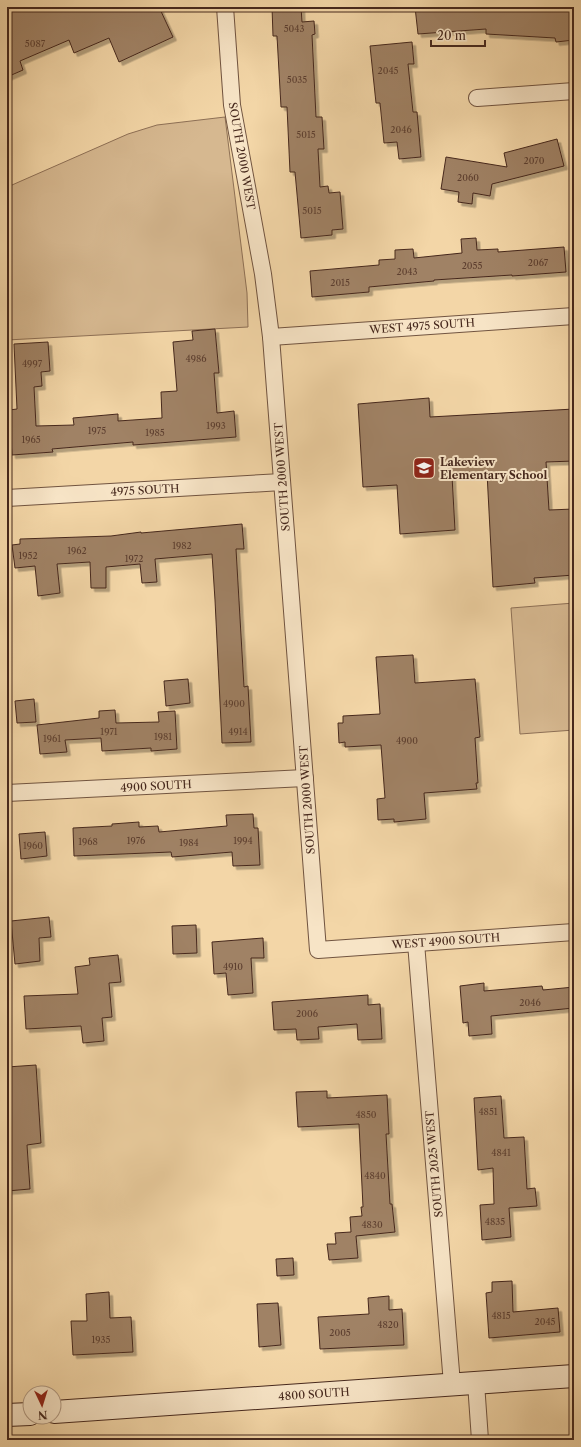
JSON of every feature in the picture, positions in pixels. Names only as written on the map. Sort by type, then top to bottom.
[{"type":"main road","name":"4800 SOUTH","points":[[62,1411],[574,1376]]},
{"type":"main road","points":[[7,1415],[22,1414]]},
{"type":"street","name":"SOUTH 2000 WEST","points":[[225,7],[232,105],[263,274],[271,337],[318,950]]},
{"type":"street","points":[[477,98],[574,91]]},
{"type":"street","name":"WEST 4975 SOUTH","points":[[271,337],[574,316]]},
{"type":"street","name":"4975 SOUTH","points":[[7,498],[282,482]]},
{"type":"street","name":"4900 SOUTH","points":[[7,793],[305,778]]},
{"type":"street","name":"WEST 4900 SOUTH","points":[[318,950],[574,932]]},
{"type":"street","name":"SOUTH 2025 WEST","points":[[416,943],[452,1384]]},
{"type":"street","points":[[476,1383],[480,1440]]},
{"type":"shaded area","points":[[225,117],[247,293],[248,327],[7,340],[7,191],[12,185],[128,134],[157,125]]},
{"type":"shaded area","points":[[574,603],[574,730],[520,734],[511,608]]},
{"type":"building","points":[[7,7],[159,7],[173,37],[119,62],[109,38],[74,53],[69,40],[20,61],[23,70],[7,77]]},
{"type":"building","points":[[272,7],[301,7],[302,22],[314,21],[315,34],[312,35],[316,117],[322,117],[324,149],[318,149],[320,187],[328,186],[329,193],[340,192],[343,229],[332,230],[332,235],[301,238],[295,172],[290,172],[287,107],[281,107],[277,36],[273,36]]},
{"type":"building","points":[[415,7],[486,7],[547,10],[574,8],[574,40],[556,42],[555,38],[486,34],[486,29],[418,34]]},
{"type":"building","points":[[412,42],[414,64],[408,64],[413,112],[417,112],[421,157],[399,159],[397,142],[384,143],[380,103],[376,103],[370,46]]},
{"type":"building","points":[[557,139],[564,166],[492,184],[490,196],[473,193],[472,204],[458,202],[459,192],[441,189],[446,157],[507,167],[504,153]]},
{"type":"building","points":[[476,238],[477,250],[498,249],[498,252],[564,247],[566,272],[434,280],[369,287],[369,292],[312,297],[310,271],[379,265],[379,260],[395,259],[395,250],[413,249],[414,258],[462,253],[461,239]]},
{"type":"building","points":[[215,329],[219,373],[214,373],[217,413],[234,411],[236,437],[133,445],[133,442],[52,449],[53,452],[12,455],[9,410],[17,409],[14,344],[48,342],[50,371],[41,372],[42,386],[34,387],[36,426],[74,425],[73,418],[118,414],[118,421],[162,418],[161,392],[177,391],[173,342],[193,340],[192,331]]},
{"type":"building","points":[[429,398],[430,417],[574,409],[574,461],[546,462],[549,510],[574,509],[574,575],[534,578],[535,583],[493,587],[487,473],[452,476],[455,530],[400,534],[397,485],[363,487],[358,404]]},
{"type":"building","points":[[242,524],[244,549],[236,549],[244,687],[248,686],[251,742],[222,743],[212,554],[155,559],[157,582],[142,583],[140,564],[106,567],[106,588],[91,588],[90,562],[57,564],[60,593],[38,596],[35,566],[15,568],[12,545],[20,544],[20,539],[111,536],[141,532]]},
{"type":"building","points":[[413,655],[415,683],[475,679],[480,737],[475,738],[478,783],[476,783],[477,789],[424,793],[426,819],[394,822],[394,819],[378,820],[377,799],[385,798],[381,745],[345,747],[345,742],[339,743],[338,723],[343,723],[343,716],[380,714],[376,657]]},
{"type":"building","points":[[188,679],[190,703],[166,706],[164,681]]},
{"type":"building","points":[[34,699],[36,722],[17,723],[15,701]]},
{"type":"building","points":[[115,710],[116,723],[159,722],[158,712],[175,711],[177,749],[151,751],[151,748],[102,751],[101,738],[65,740],[67,752],[40,754],[37,725],[99,718],[99,711]]},
{"type":"building","points":[[253,814],[254,828],[258,828],[260,865],[233,866],[232,852],[172,857],[171,852],[74,856],[73,828],[112,826],[112,824],[139,822],[139,827],[158,826],[159,832],[227,826],[226,815]]},
{"type":"building","points":[[45,832],[47,856],[21,859],[19,834]]},
{"type":"building","points":[[49,917],[51,937],[39,938],[40,961],[15,964],[11,921]]},
{"type":"building","points":[[196,925],[197,953],[173,954],[172,926]]},
{"type":"building","points":[[263,938],[264,958],[251,958],[253,993],[228,995],[226,973],[214,974],[212,942]]},
{"type":"building","points":[[118,955],[121,982],[109,983],[112,1017],[102,1018],[104,1041],[83,1043],[81,1026],[26,1029],[24,996],[78,994],[75,967],[90,965],[89,958]]},
{"type":"building","points":[[484,983],[484,991],[542,986],[543,990],[574,987],[574,1008],[491,1016],[492,1034],[469,1036],[468,1022],[463,1023],[460,986]]},
{"type":"building","points":[[368,995],[368,1005],[380,1004],[382,1039],[358,1040],[357,1024],[318,1027],[319,1039],[297,1040],[296,1029],[274,1030],[272,1002]]},
{"type":"building","points":[[36,1065],[41,1143],[27,1145],[30,1189],[7,1191],[7,1067]]},
{"type":"building","points":[[327,1091],[327,1098],[387,1095],[389,1134],[386,1134],[390,1204],[392,1204],[395,1232],[356,1236],[358,1258],[329,1260],[327,1244],[336,1244],[335,1233],[351,1232],[350,1217],[362,1216],[361,1207],[363,1207],[359,1124],[298,1127],[296,1092]]},
{"type":"building","points":[[501,1096],[504,1138],[524,1137],[527,1189],[535,1188],[537,1206],[509,1208],[511,1237],[482,1240],[480,1205],[494,1204],[493,1168],[478,1170],[474,1098]]},
{"type":"building","points":[[293,1258],[294,1275],[277,1276],[276,1259]]},
{"type":"building","points":[[512,1281],[513,1312],[558,1308],[560,1332],[489,1338],[486,1293],[492,1292],[492,1282]]},
{"type":"building","points":[[109,1292],[110,1318],[131,1317],[133,1352],[73,1355],[71,1321],[87,1321],[86,1294]]},
{"type":"building","points":[[389,1296],[389,1310],[402,1309],[404,1345],[320,1349],[318,1317],[369,1314],[368,1298]]},
{"type":"building","points":[[278,1303],[281,1345],[259,1347],[257,1304]]},
{"type":"place","name":"Lakeview Elementary School","points":[[424,468]]}]
